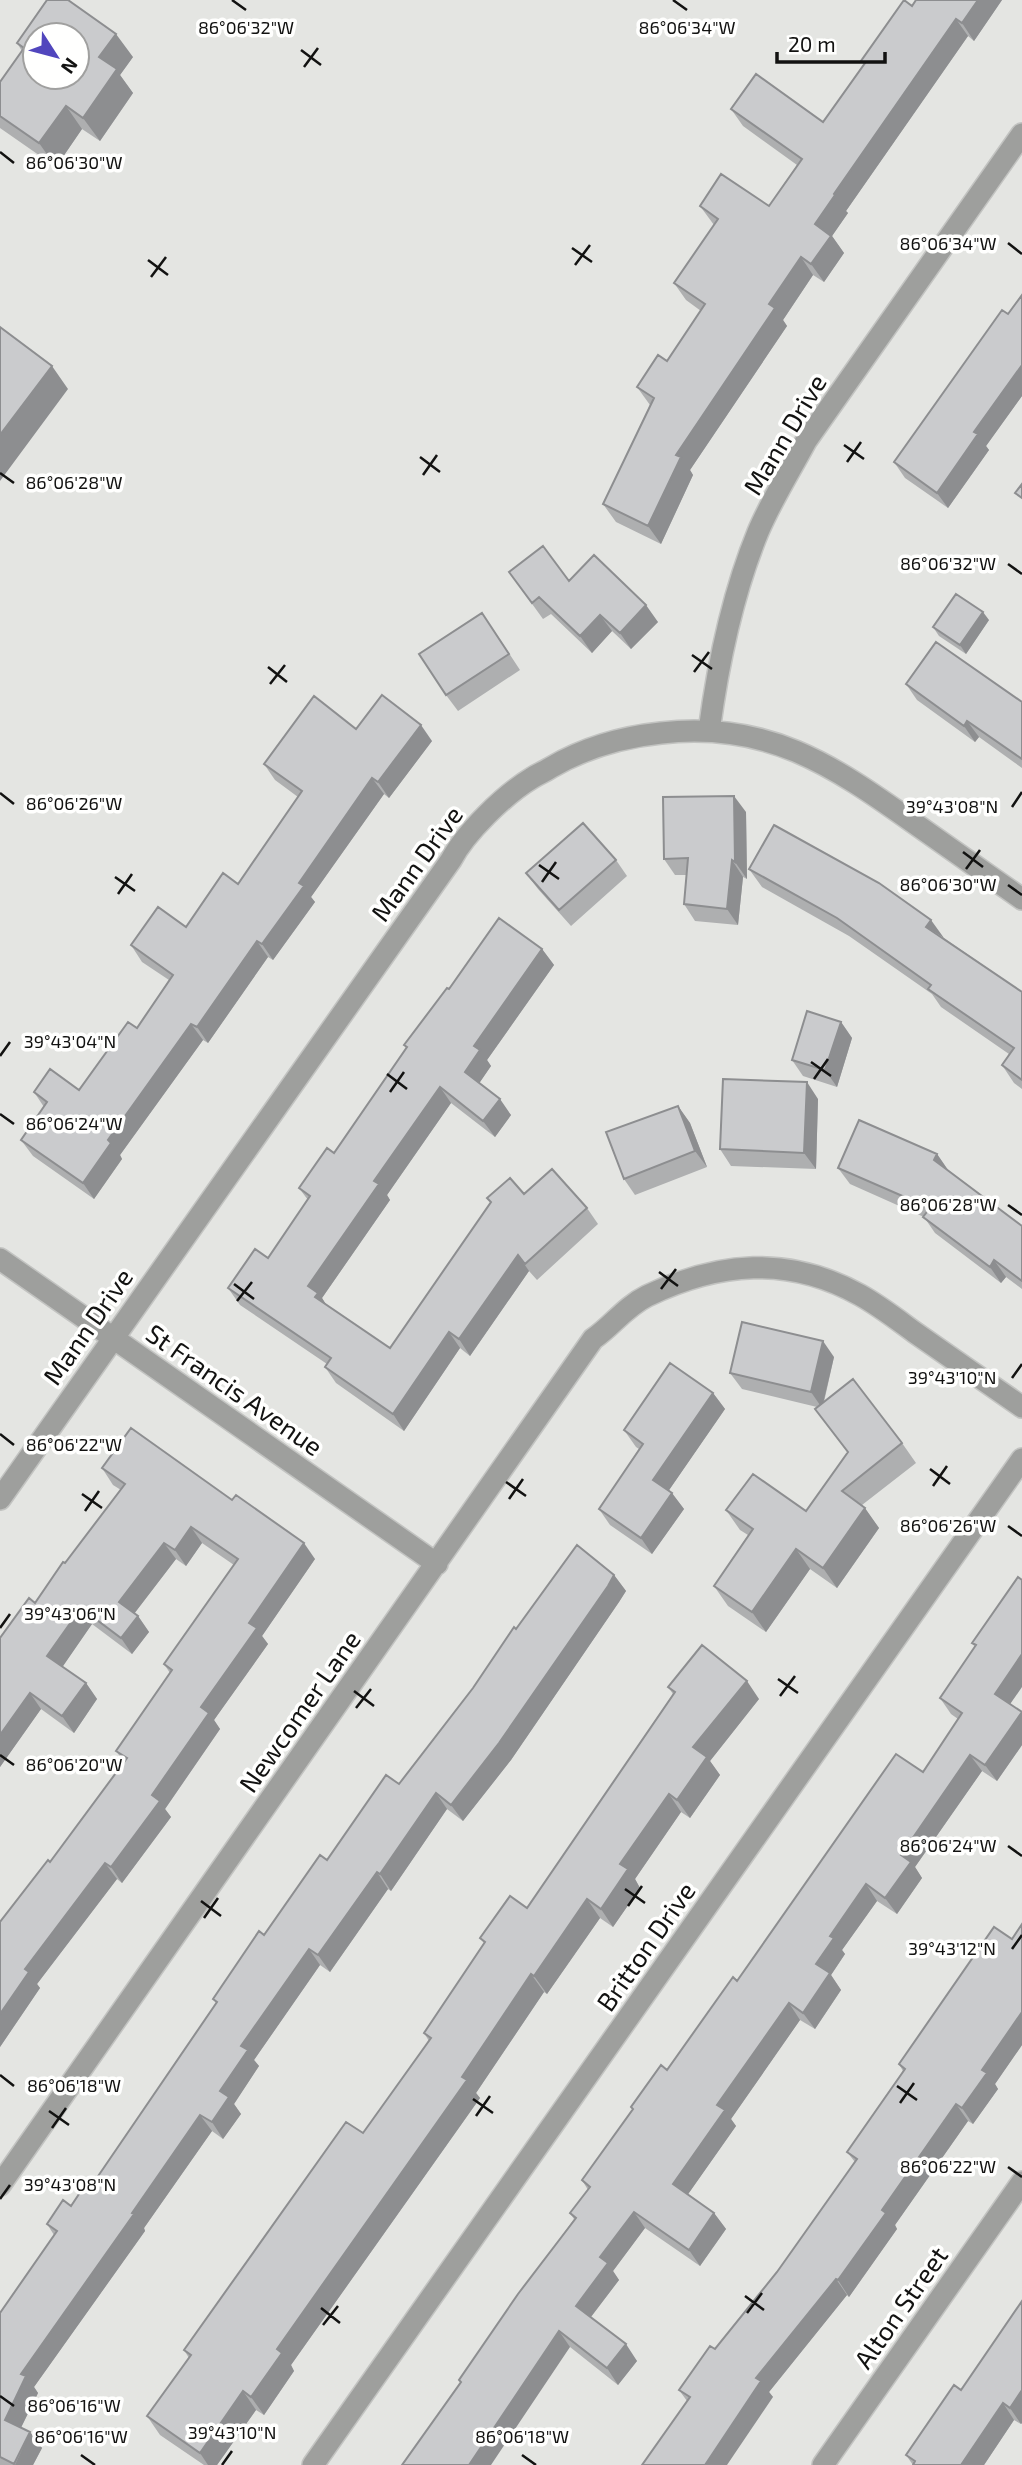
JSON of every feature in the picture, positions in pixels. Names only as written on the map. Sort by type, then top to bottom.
[{"type":"street","name":"Mann Drive","points":[[0,1499],[451,860],[458,845],[481,820],[533,777],[577,754],[642,734],[709,731],[727,630],[758,532],[806,441],[1022,134]]},
{"type":"street","points":[[709,731],[769,741],[839,771],[1022,899]]},
{"type":"street","name":"St Francis Avenue","points":[[0,1259],[438,1564]]},
{"type":"street","name":"Newcomer Lane","points":[[0,2185],[438,1564],[593,1339],[618,1316],[662,1289],[686,1279],[728,1269],[763,1267],[814,1275],[863,1296],[1022,1407]]},
{"type":"street","name":"Britton Drive","points":[[313,2465],[1022,1459]]},
{"type":"street","name":"Alton Street","points":[[822,2465],[1022,2182]]},
{"type":"building","points":[[47,0],[68,0],[116,34],[99,57],[117,69],[83,118],[66,106],[39,143],[0,116],[0,82],[21,52],[21,91],[91,91],[91,21],[32,21]]},
{"type":"building","points":[[904,0],[912,6],[916,0],[978,0],[962,23],[956,19],[815,224],[831,236],[811,264],[801,257],[769,304],[775,308],[676,455],[681,457],[648,526],[603,504],[654,398],[637,387],[658,355],[667,361],[705,304],[674,283],[718,219],[700,206],[721,174],[769,206],[802,159],[731,109],[756,74],[823,122],[865,63],[861,61]]},
{"type":"building","points":[[1022,295],[1022,365],[974,432],[978,434],[937,493],[894,462],[1002,310],[1008,314]]},
{"type":"building","points":[[0,327],[52,366],[0,435]]},
{"type":"building","points":[[1022,484],[1022,498],[1015,493]]},
{"type":"building","points":[[543,546],[569,581],[594,555],[646,605],[620,633],[600,615],[580,636],[539,597],[532,603],[509,572]]},
{"type":"building","points":[[956,594],[983,612],[960,645],[933,627]]},
{"type":"building","points":[[482,613],[509,654],[446,695],[419,654]]},
{"type":"building","points":[[936,642],[1022,702],[1022,759],[967,721],[964,726],[906,684]]},
{"type":"building","points":[[382,695],[421,725],[378,782],[372,778],[299,883],[304,886],[262,944],[257,941],[197,1027],[191,1024],[108,1140],[111,1143],[83,1183],[21,1140],[47,1102],[34,1092],[50,1069],[79,1090],[128,1022],[137,1028],[173,975],[131,945],[158,907],[186,927],[223,873],[238,884],[302,791],[264,764],[314,696],[356,729]]},
{"type":"building","points":[[734,796],[735,862],[732,860],[727,909],[684,904],[688,858],[664,859],[663,797]]},
{"type":"building","points":[[583,823],[616,860],[559,910],[526,873]]},
{"type":"building","points":[[774,825],[879,883],[931,920],[926,927],[1022,992],[1022,1080],[1002,1065],[1014,1048],[928,989],[931,985],[837,918],[749,869]]},
{"type":"building","points":[[499,918],[542,949],[474,1046],[480,1050],[465,1072],[500,1099],[483,1121],[440,1087],[374,1181],[379,1184],[308,1286],[318,1293],[315,1297],[390,1348],[491,1202],[487,1198],[510,1178],[524,1194],[552,1169],[587,1208],[525,1264],[518,1255],[459,1339],[449,1332],[393,1414],[325,1367],[331,1358],[228,1288],[255,1249],[268,1258],[310,1196],[299,1188],[327,1148],[334,1153],[407,1047],[404,1045],[447,988],[449,989]]},
{"type":"building","points":[[807,1011],[841,1022],[825,1070],[792,1060]]},
{"type":"building","points":[[723,1079],[807,1082],[804,1153],[720,1149]]},
{"type":"building","points":[[678,1106],[695,1151],[624,1179],[606,1132]]},
{"type":"building","points":[[859,1120],[937,1154],[934,1160],[1022,1226],[1022,1281],[994,1260],[990,1267],[923,1217],[930,1208],[838,1168]]},
{"type":"building","points":[[742,1322],[823,1341],[811,1392],[730,1373]]},
{"type":"building","points":[[670,1363],[713,1393],[653,1480],[672,1493],[641,1538],[599,1509],[643,1444],[624,1430]]},
{"type":"building","points":[[853,1379],[902,1443],[842,1491],[865,1508],[823,1568],[796,1549],[752,1612],[714,1586],[753,1529],[726,1510],[753,1474],[806,1511],[848,1452],[815,1409]]},
{"type":"building","points":[[131,1428],[232,1500],[236,1495],[304,1543],[249,1623],[257,1628],[201,1707],[209,1713],[152,1795],[160,1801],[111,1867],[105,1863],[25,1969],[29,1972],[0,2014],[0,1922],[48,1860],[50,1862],[127,1758],[116,1751],[172,1670],[164,1664],[238,1559],[191,1527],[175,1550],[164,1543],[119,1602],[138,1616],[121,1638],[81,1608],[47,1656],[86,1683],[62,1716],[30,1693],[0,1735],[0,1638],[29,1598],[35,1603],[63,1562],[65,1563],[125,1484],[102,1468]]},
{"type":"building","points":[[577,1545],[614,1575],[608,1586],[499,1743],[451,1805],[436,1793],[380,1874],[377,1872],[318,1955],[309,1949],[241,2046],[248,2050],[220,2091],[229,2097],[212,2122],[200,2115],[21,2374],[26,2376],[5,2420],[30,2432],[14,2464],[0,2457],[0,2313],[57,2231],[47,2224],[63,2200],[71,2206],[87,2182],[92,2185],[217,2002],[213,1999],[259,1931],[264,1935],[320,1855],[327,1860],[386,1775],[399,1784]]},
{"type":"building","points":[[1018,1577],[1022,1580],[1022,1654],[995,1694],[1022,1712],[985,1765],[970,1755],[901,1855],[911,1862],[885,1898],[866,1884],[830,1936],[834,1938],[816,1964],[830,1973],[803,2013],[789,2003],[717,2105],[725,2110],[673,2184],[714,2213],[689,2250],[634,2212],[600,2257],[608,2263],[576,2306],[626,2344],[607,2368],[559,2331],[469,2465],[402,2465],[461,2382],[459,2380],[518,2294],[576,2218],[570,2213],[590,2187],[582,2180],[661,2065],[667,2070],[733,1977],[737,1981],[896,1754],[923,1772],[962,1713],[940,1698],[976,1645],[972,1643]]},
{"type":"building","points":[[702,1645],[747,1681],[693,1747],[707,1757],[677,1800],[669,1794],[620,1864],[628,1869],[601,1909],[587,1899],[534,1976],[531,1974],[462,2077],[467,2080],[277,2349],[282,2353],[251,2397],[243,2391],[200,2453],[147,2416],[191,2355],[184,2350],[346,2122],[363,2133],[431,2038],[424,2033],[485,1942],[480,1938],[510,1896],[527,1908],[675,1692],[668,1687]]},
{"type":"building","points":[[1022,1924],[1022,2012],[982,2070],[987,2073],[962,2108],[956,2104],[882,2210],[886,2213],[838,2280],[836,2279],[756,2378],[761,2381],[705,2465],[642,2465],[690,2397],[679,2390],[710,2346],[715,2349],[777,2272],[857,2159],[847,2152],[905,2069],[899,2064],[994,1927],[1012,1939]]},
{"type":"building","points":[[1022,2301],[1022,2390],[1010,2408],[1003,2403],[961,2465],[913,2465],[915,2461],[906,2455],[954,2385],[961,2390]]}]
